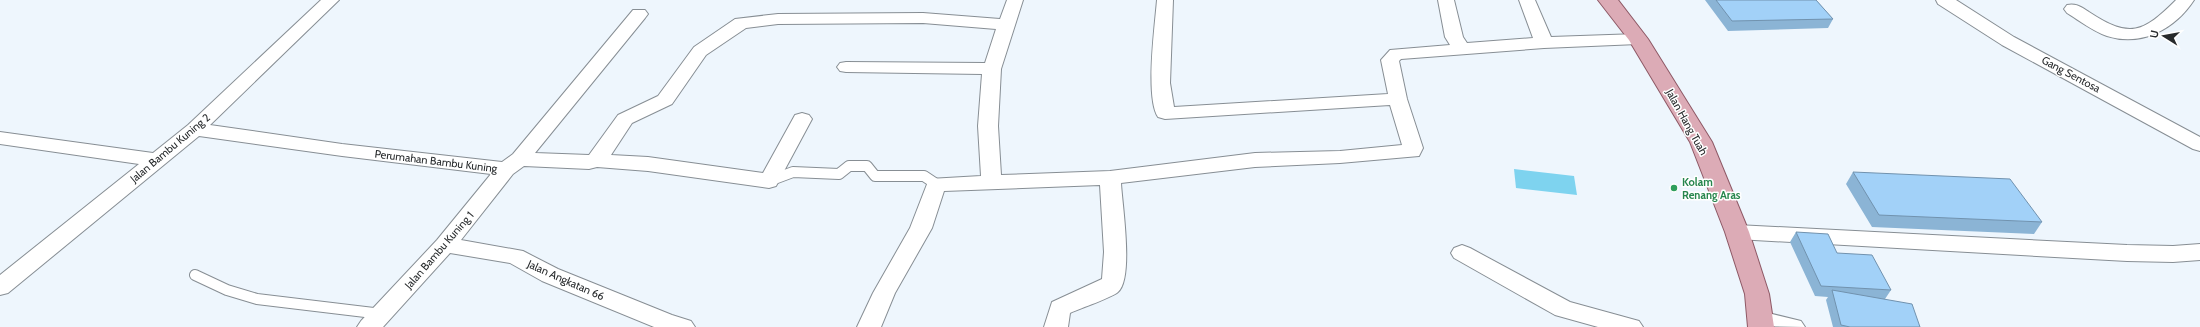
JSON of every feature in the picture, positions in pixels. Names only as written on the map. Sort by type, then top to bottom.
[{"type":"main road","name":"Jalan Hang Tuah","points":[[1607,0],[1616,9],[1638,39],[1701,142],[1737,232],[1757,294],[1761,323]]},
{"type":"street","name":"Jalan Bambu Kuning 2","points":[[0,287],[195,129],[331,0]]},
{"type":"street","points":[[991,181],[988,126],[992,70],[1015,0]]},
{"type":"street","points":[[1164,0],[1161,83],[1165,113],[1398,99]]},
{"type":"street","points":[[1446,0],[1454,37],[1462,49]]},
{"type":"street","points":[[1527,0],[1544,43]]},
{"type":"street","name":"Gang Sentosa","points":[[1944,0],[2008,41],[2200,145]]},
{"type":"street","points":[[2073,9],[2108,31],[2134,36],[2157,27],[2186,0]]},
{"type":"street","name":"Jalan Bambu Kuning 1","points":[[376,321],[445,246],[639,14]]},
{"type":"street","points":[[597,160],[625,119],[665,100],[700,51],[741,23],[778,19],[923,18],[1006,25]]},
{"type":"street","points":[[869,327],[884,293],[921,228],[936,184],[1110,178],[1255,160],[1340,157],[1412,152],[1413,148],[1398,99],[1390,60],[1396,54],[1544,43],[1638,39]]},
{"type":"street","points":[[846,67],[992,70]]},
{"type":"street","points":[[769,181],[802,119]]},
{"type":"street","name":"Perumahan Bambu Kuning","points":[[195,129],[342,150],[513,164],[589,162],[597,160],[648,164],[769,181]]},
{"type":"street","points":[[0,138],[157,160]]},
{"type":"street","points":[[1056,327],[1060,308],[1110,286],[1114,281],[1116,266],[1110,178]]},
{"type":"street","points":[[1737,232],[2127,253],[2173,254],[2200,252]]},
{"type":"street","name":"Jalan Angkatan 66","points":[[445,246],[515,256],[550,275],[667,323],[684,327]]},
{"type":"street","points":[[1462,254],[1563,309],[1632,327]]},
{"type":"street","points":[[1761,323],[1793,327]]},
{"type":"lane","points":[[769,181],[793,172],[839,174],[849,166],[867,166],[875,176],[924,176],[936,184]]},
{"type":"lane","points":[[194,275],[227,290],[257,299],[376,321]]},
{"type":"water","points":[[1514,169],[1574,176],[1577,195],[1516,188]]},
{"type":"building","points":[[1716,0],[1816,0],[1833,19],[1732,21]]},
{"type":"building","points":[[1853,172],[2010,179],[2042,222],[1879,215]]},
{"type":"building","points":[[1796,232],[1828,234],[1837,253],[1872,255],[1891,290],[1821,286]]},
{"type":"building","points":[[1832,290],[1912,304],[1920,327],[1850,327],[1841,325]]},
{"type":"place","name":"Kolam Renang Aras","points":[[1674,188]]}]
